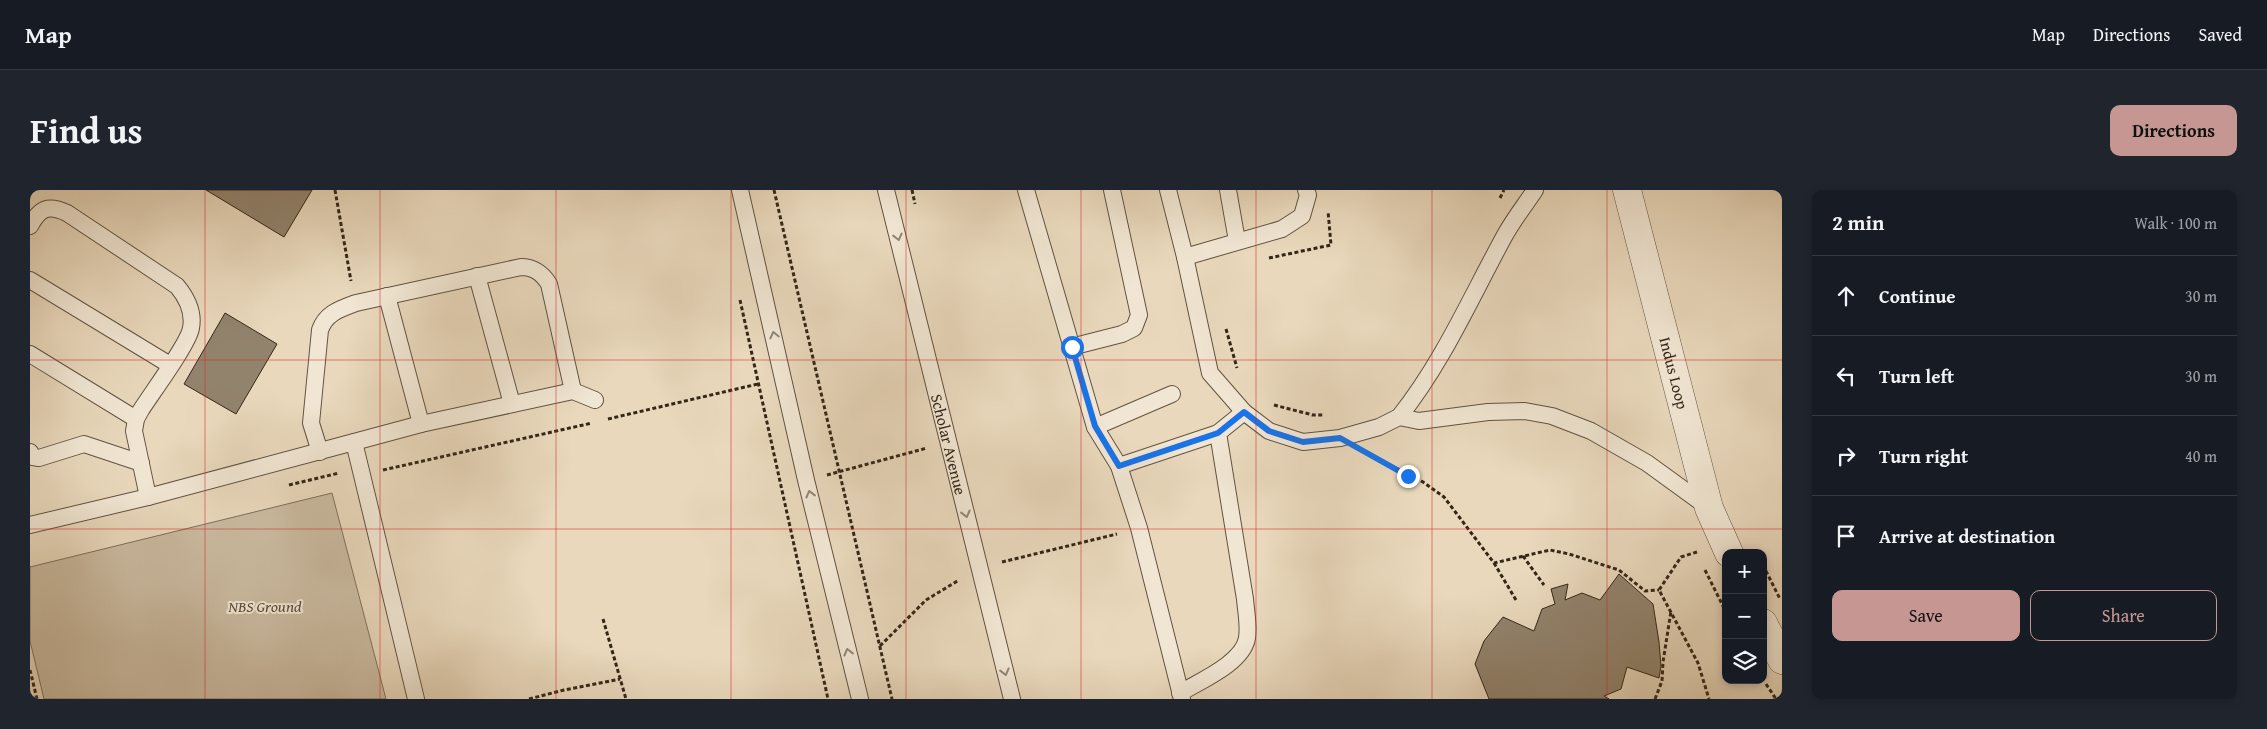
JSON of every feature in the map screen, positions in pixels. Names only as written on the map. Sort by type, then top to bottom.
[{"type":"street","name":"Indus Loop","points":[[1627,190],[1709,508],[1727,548]]},
{"type":"street","points":[[1767,630],[1782,660]]},
{"type":"lane","points":[[740,190],[806,480],[860,699]]},
{"type":"lane","name":"Scholar Avenue","points":[[886,190],[1012,699]]},
{"type":"lane","points":[[1026,190],[1095,426],[1119,466],[1139,528],[1181,696],[1240,654],[1247,640],[1246,608],[1218,433]]},
{"type":"lane","points":[[1072,347],[1122,334],[1134,328],[1139,315],[1112,190]]},
{"type":"lane","points":[[1168,190],[1185,257],[1210,373],[1244,412],[1269,431],[1303,442],[1340,438],[1379,428],[1399,417],[1417,395],[1443,353],[1507,233],[1535,190]]},
{"type":"lane","points":[[1228,190],[1237,241]]},
{"type":"lane","points":[[1185,257],[1282,230],[1302,216],[1308,195],[1306,190]]},
{"type":"lane","points":[[30,226],[39,212],[46,208],[56,208],[177,286],[189,304],[192,326],[190,333],[136,419],[134,431],[148,497]]},
{"type":"lane","points":[[320,452],[311,423],[320,330],[324,320],[334,311],[356,303],[477,276],[521,267],[531,267],[543,275],[549,284],[573,392]]},
{"type":"lane","points":[[477,276],[512,404]]},
{"type":"lane","points":[[30,280],[170,365]]},
{"type":"lane","points":[[387,296],[421,424]]},
{"type":"lane","points":[[30,354],[136,419]]},
{"type":"lane","points":[[30,525],[148,497],[421,424],[573,392],[595,400]]},
{"type":"lane","points":[[1095,426],[1172,394]]},
{"type":"lane","points":[[1399,417],[1419,421],[1488,412],[1525,411],[1552,416],[1591,431],[1647,463],[1709,508]]},
{"type":"lane","points":[[1119,466],[1218,433],[1244,412]]},
{"type":"lane","points":[[354,442],[416,699]]},
{"type":"lane","points":[[30,452],[34,457],[39,458],[84,444],[141,463]]},
{"type":"path","points":[[335,190],[356,303]]},
{"type":"path","points":[[774,190],[892,699]]},
{"type":"path","points":[[1500,199],[1504,190]]},
{"type":"path","points":[[1265,259],[1332,245],[1327,207]]},
{"type":"path","points":[[1224,324],[1239,376]]},
{"type":"path","points":[[606,420],[758,384],[828,699]]},
{"type":"path","points":[[1268,401],[1276,406],[1303,413],[1332,416]]},
{"type":"path","points":[[376,471],[597,422]]},
{"type":"path","points":[[1340,438],[1408,476],[1423,482],[1444,497],[1494,563],[1516,600]]},
{"type":"path","points":[[806,480],[948,443]]},
{"type":"path","points":[[880,646],[926,600],[980,569],[1139,528]]},
{"type":"path","points":[[1660,590],[1681,557],[1696,552],[1727,548]]},
{"type":"path","points":[[1494,563],[1550,550],[1619,570],[1645,591],[1660,590]]},
{"type":"path","points":[[1696,552],[1700,561]]},
{"type":"path","points":[[1523,556],[1544,585]]},
{"type":"path","points":[[1704,569],[1722,604]]},
{"type":"path","points":[[1767,573],[1782,604]]},
{"type":"path","points":[[1660,590],[1698,663],[1709,699]]},
{"type":"path","points":[[1655,699],[1662,681],[1671,610]]},
{"type":"path","points":[[603,619],[626,699]]},
{"type":"path","points":[[30,670],[37,699]]},
{"type":"path","points":[[530,699],[620,679]]},
{"type":"path","points":[[1766,684],[1776,699]]},
{"type":"green space","name":"NBS Ground","points":[[332,493],[386,699],[44,699],[30,641],[30,567]]},
{"type":"building","points":[[206,190],[312,190],[284,237]]},
{"type":"building","points":[[225,313],[277,344],[236,414],[184,384]]},
{"type":"building","points":[[1619,574],[1653,604],[1661,666],[1659,678],[1627,667],[1621,689],[1604,696],[1609,699],[1489,699],[1475,664],[1484,641],[1503,617],[1534,631],[1542,609],[1555,604],[1551,589],[1568,584],[1565,600],[1582,593],[1600,600]]},
{"type":"route","points":[[1072,347],[1095,426],[1119,466],[1218,433],[1244,412],[1269,431],[1303,442],[1340,438],[1408,476]]}]
